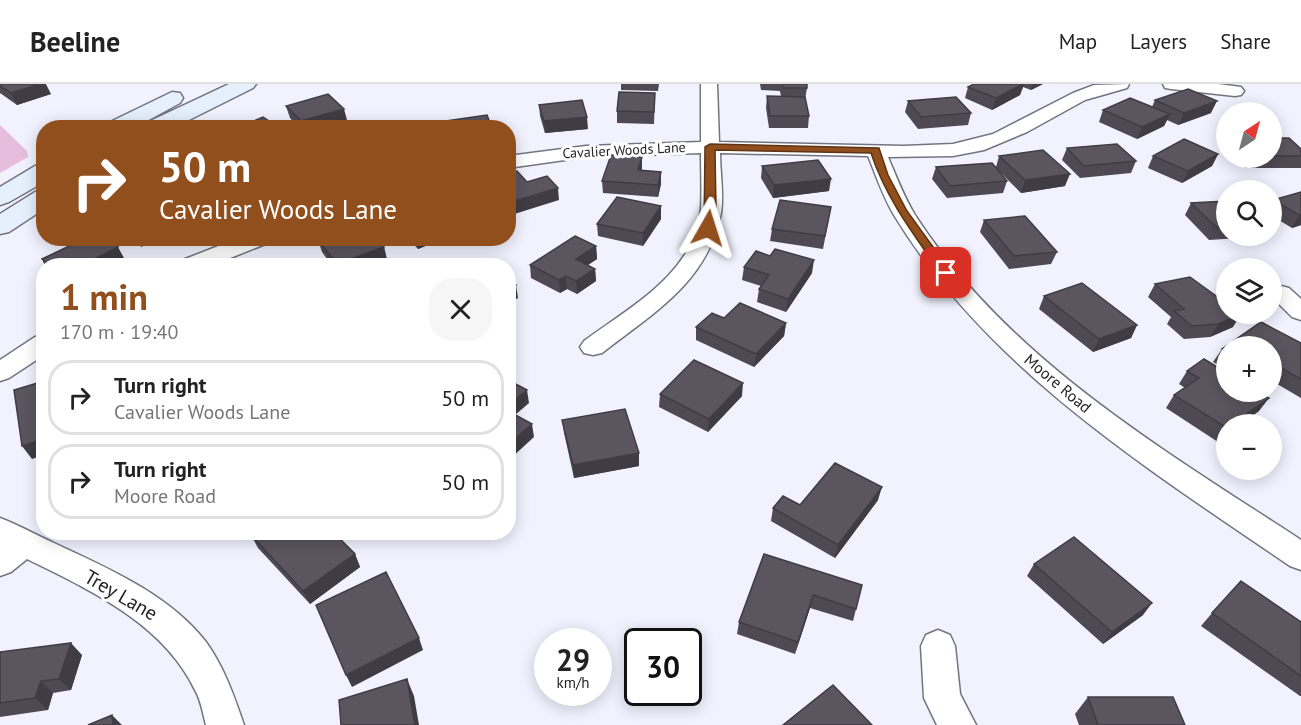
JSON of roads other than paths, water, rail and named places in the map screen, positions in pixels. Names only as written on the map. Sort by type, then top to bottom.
[{"type":"street","points":[[133,120],[204,84]]},
{"type":"street","points":[[171,120],[246,84]]},
{"type":"street","points":[[593,347],[667,291],[687,268],[700,248],[711,210],[709,84]]},
{"type":"street","name":"Cavalier Woods Lane","points":[[516,161],[623,147],[953,150],[992,142],[1082,96],[1115,84]]},
{"type":"street","points":[[1171,84],[1235,91]]},
{"type":"street","name":"Moore Road","points":[[875,150],[883,175],[921,240],[959,289],[1016,348],[1078,401],[1160,461],[1301,557]]},
{"type":"street","points":[[0,197],[36,176]]},
{"type":"street","points":[[0,226],[36,202]]},
{"type":"street","points":[[209,258],[239,246]]},
{"type":"street","points":[[1282,294],[1301,312]]},
{"type":"street","points":[[0,372],[36,348]]},
{"type":"street","name":"Trey Lane","points":[[8,545],[138,601],[170,625],[188,646],[212,687],[225,725]]},
{"type":"street","points":[[938,646],[942,698],[957,725]]}]
